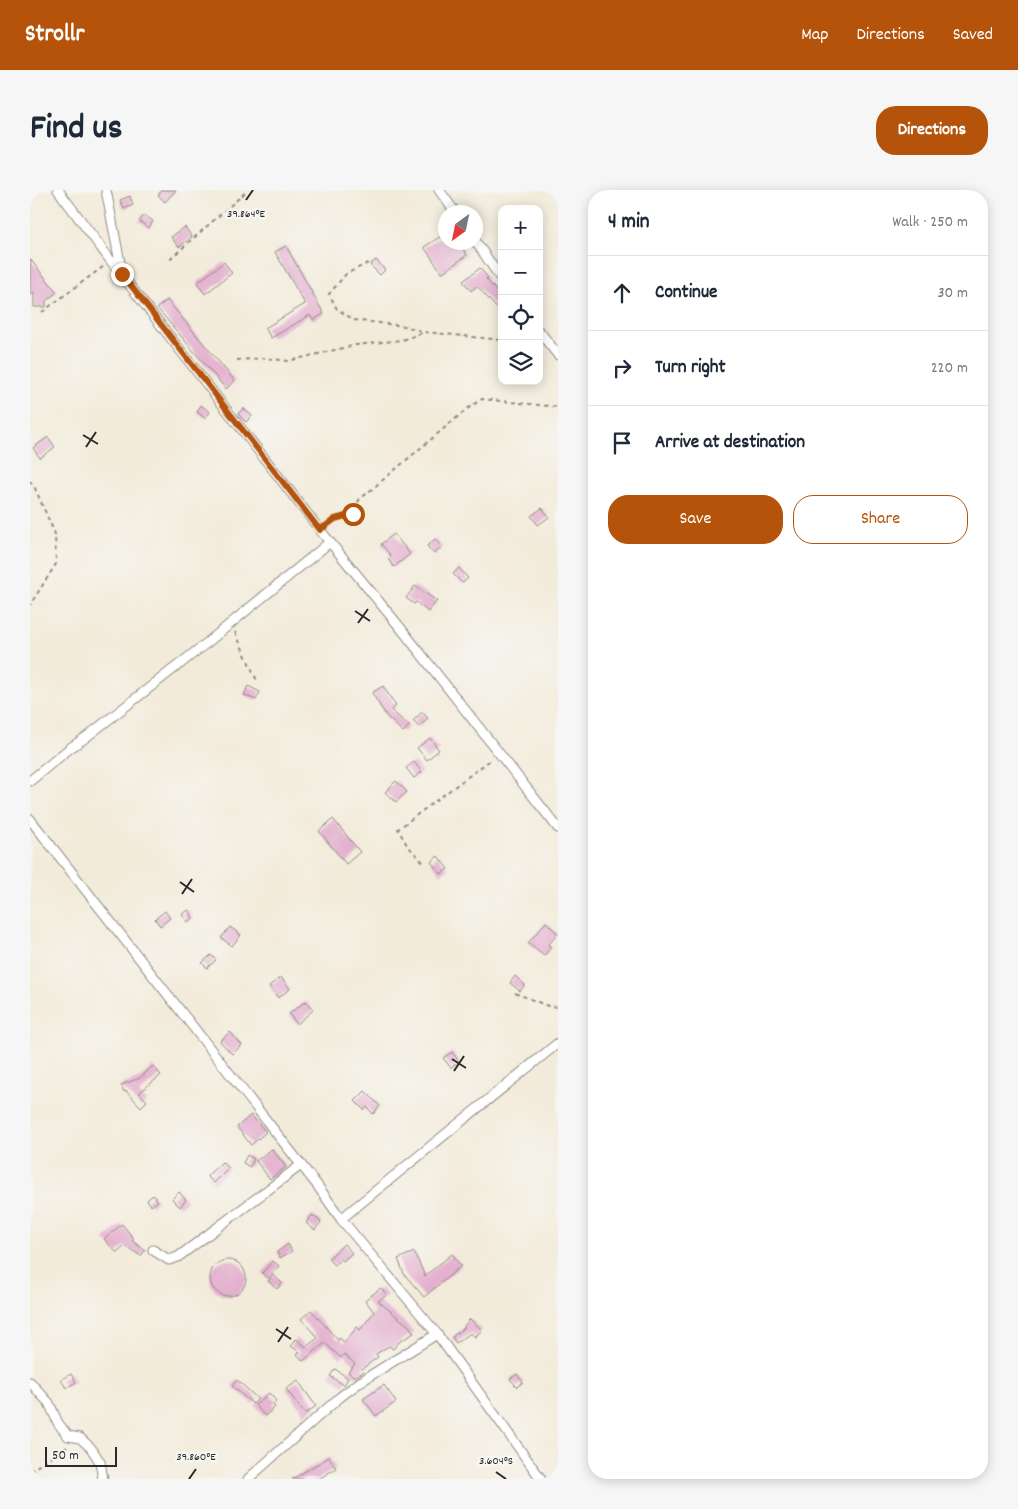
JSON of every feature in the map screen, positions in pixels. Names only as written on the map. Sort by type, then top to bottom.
[{"type":"street","points":[[58,190],[110,261],[320,530],[399,626],[558,828]]},
{"type":"street","points":[[106,190],[122,274]]},
{"type":"street","points":[[439,190],[450,205]]},
{"type":"street","points":[[481,250],[498,274]]},
{"type":"street","points":[[543,336],[558,355]]},
{"type":"street","points":[[30,780],[330,542]]},
{"type":"street","points":[[30,820],[341,1219],[437,1334],[541,1479]]},
{"type":"street","points":[[341,1219],[558,1043]]},
{"type":"street","points":[[153,1250],[169,1260],[178,1257],[300,1165]]},
{"type":"street","points":[[248,1479],[360,1382],[437,1334]]},
{"type":"street","points":[[30,1382],[49,1404],[58,1423],[68,1436],[80,1438],[91,1448],[100,1462],[103,1479]]},
{"type":"path","points":[[170,259],[248,190]]},
{"type":"path","points":[[42,312],[110,261]]},
{"type":"path","points":[[368,263],[346,274],[329,294],[337,309],[354,320],[404,326],[425,332],[498,340]]},
{"type":"path","points":[[237,360],[266,358],[288,361],[339,348],[402,340],[425,332]]},
{"type":"path","points":[[320,530],[335,519],[353,514],[359,500],[467,408],[482,399],[558,407]]},
{"type":"path","points":[[30,481],[55,534],[56,564],[30,605]]},
{"type":"path","points":[[231,622],[258,683]]},
{"type":"path","points":[[423,862],[407,845],[398,829],[499,754]]},
{"type":"path","points":[[515,993],[548,1006],[558,1007]]},
{"type":"path","points":[[30,1471],[80,1438]]},
{"type":"building","points":[[162,190],[176,190],[165,202],[158,195]]},
{"type":"building","points":[[130,196],[133,205],[124,209],[120,200]]},
{"type":"building","points":[[144,215],[153,221],[149,228],[139,221]]},
{"type":"building","points":[[185,227],[192,237],[179,247],[171,237]]},
{"type":"building","points":[[438,238],[438,250],[464,250],[467,255],[442,273],[424,247]]},
{"type":"building","points":[[286,246],[324,314],[313,320],[310,315],[271,338],[265,328],[305,304],[275,252]]},
{"type":"building","points":[[30,259],[57,292],[46,301],[46,307],[34,307],[34,292],[30,295]]},
{"type":"building","points":[[376,260],[385,270],[380,275],[370,265]]},
{"type":"building","points":[[224,262],[232,273],[205,294],[197,283]]},
{"type":"building","points":[[480,268],[488,278],[486,279],[498,292],[498,310],[477,286],[471,291],[463,281]]},
{"type":"building","points":[[167,300],[235,381],[226,389],[157,308]]},
{"type":"building","points":[[201,405],[210,412],[205,418],[197,412]]},
{"type":"building","points":[[243,408],[252,416],[246,422],[238,414]]},
{"type":"building","points":[[48,437],[55,447],[40,458],[33,448]]},
{"type":"building","points":[[542,508],[549,517],[538,525],[531,516]]},
{"type":"building","points":[[394,534],[410,554],[394,567],[388,559],[391,556],[381,544]]},
{"type":"building","points":[[435,539],[442,547],[434,554],[427,546]]},
{"type":"building","points":[[459,568],[468,578],[462,583],[453,574]]},
{"type":"building","points":[[415,586],[437,601],[428,612],[416,602],[414,604],[406,598]]},
{"type":"building","points":[[248,686],[260,692],[256,700],[244,695]]},
{"type":"building","points":[[383,686],[396,706],[391,710],[409,726],[403,732],[387,717],[372,693]]},
{"type":"building","points":[[422,712],[428,718],[419,727],[413,721]]},
{"type":"building","points":[[430,738],[439,750],[427,760],[417,748]]},
{"type":"building","points":[[414,762],[422,772],[414,778],[406,768]]},
{"type":"building","points":[[396,781],[407,792],[396,802],[385,792]]},
{"type":"building","points":[[333,819],[360,852],[346,864],[319,831]]},
{"type":"building","points":[[438,856],[448,869],[441,874],[431,862]]},
{"type":"building","points":[[189,910],[193,918],[187,922],[182,914]]},
{"type":"building","points":[[165,911],[170,918],[160,926],[155,919]]},
{"type":"building","points":[[546,922],[558,934],[548,945],[551,947],[544,956],[528,943]]},
{"type":"building","points":[[230,927],[241,935],[232,946],[221,938]]},
{"type":"building","points":[[211,955],[216,960],[207,968],[202,963]]},
{"type":"building","points":[[515,976],[525,985],[520,991],[510,983]]},
{"type":"building","points":[[281,977],[290,989],[278,998],[269,986]]},
{"type":"building","points":[[306,1001],[313,1010],[297,1024],[289,1014]]},
{"type":"building","points":[[230,1032],[242,1045],[232,1054],[220,1041]]},
{"type":"building","points":[[452,1052],[459,1061],[451,1068],[443,1058]]},
{"type":"building","points":[[153,1066],[161,1075],[139,1093],[147,1101],[141,1107],[126,1091],[124,1092],[121,1085],[140,1078]]},
{"type":"building","points":[[365,1091],[380,1106],[373,1114],[367,1107],[364,1110],[355,1101]]},
{"type":"building","points":[[251,1115],[266,1132],[251,1145],[237,1127]]},
{"type":"building","points":[[272,1149],[286,1167],[270,1179],[256,1161]]},
{"type":"building","points":[[247,1155],[254,1159],[250,1167],[243,1163]]},
{"type":"building","points":[[222,1162],[229,1168],[214,1183],[207,1176]]},
{"type":"building","points":[[179,1192],[186,1200],[180,1207],[172,1199]]},
{"type":"building","points":[[153,1195],[158,1201],[151,1206],[147,1200]]},
{"type":"building","points":[[312,1215],[321,1222],[315,1230],[306,1223]]},
{"type":"building","points":[[122,1224],[134,1239],[132,1241],[145,1250],[141,1256],[125,1246],[117,1253],[104,1239]]},
{"type":"building","points":[[288,1244],[292,1251],[280,1258],[277,1252]]},
{"type":"building","points":[[344,1244],[352,1253],[343,1261],[341,1259],[334,1265],[328,1259]]},
{"type":"building","points":[[414,1252],[425,1276],[452,1254],[461,1266],[424,1297],[404,1274],[398,1259]]},
{"type":"building","points":[[228,1260],[240,1266],[246,1278],[240,1290],[228,1296],[216,1290],[210,1278],[216,1266]]},
{"type":"building","points":[[273,1261],[279,1266],[268,1278],[262,1273]]},
{"type":"building","points":[[273,1275],[282,1283],[277,1289],[268,1281]]},
{"type":"building","points":[[381,1288],[387,1295],[378,1301],[409,1326],[414,1333],[399,1342],[393,1349],[389,1346],[376,1354],[378,1357],[362,1369],[363,1372],[355,1377],[348,1372],[355,1364],[344,1354],[341,1358],[325,1343],[303,1361],[297,1354],[300,1352],[291,1346],[296,1339],[306,1347],[318,1338],[301,1319],[311,1310],[338,1340],[340,1338],[344,1343],[357,1327],[360,1330],[374,1312],[365,1300]]},
{"type":"building","points":[[470,1319],[482,1330],[475,1337],[471,1333],[456,1343],[452,1337],[465,1327]]},
{"type":"building","points":[[335,1369],[348,1378],[344,1385],[330,1376]]},
{"type":"building","points":[[71,1374],[76,1382],[66,1388],[61,1380]]},
{"type":"building","points":[[517,1374],[523,1382],[517,1387],[510,1379]]},
{"type":"building","points":[[237,1380],[258,1399],[253,1404],[232,1386]]},
{"type":"building","points":[[298,1381],[316,1406],[305,1414],[286,1389]]},
{"type":"building","points":[[384,1385],[396,1402],[376,1416],[363,1399]]},
{"type":"building","points":[[269,1393],[276,1401],[273,1404],[275,1407],[265,1416],[255,1405]]},
{"type":"building","points":[[329,1457],[336,1468],[319,1479],[292,1479]]},
{"type":"route","points":[[122,274],[320,530],[335,519],[353,514]]}]
